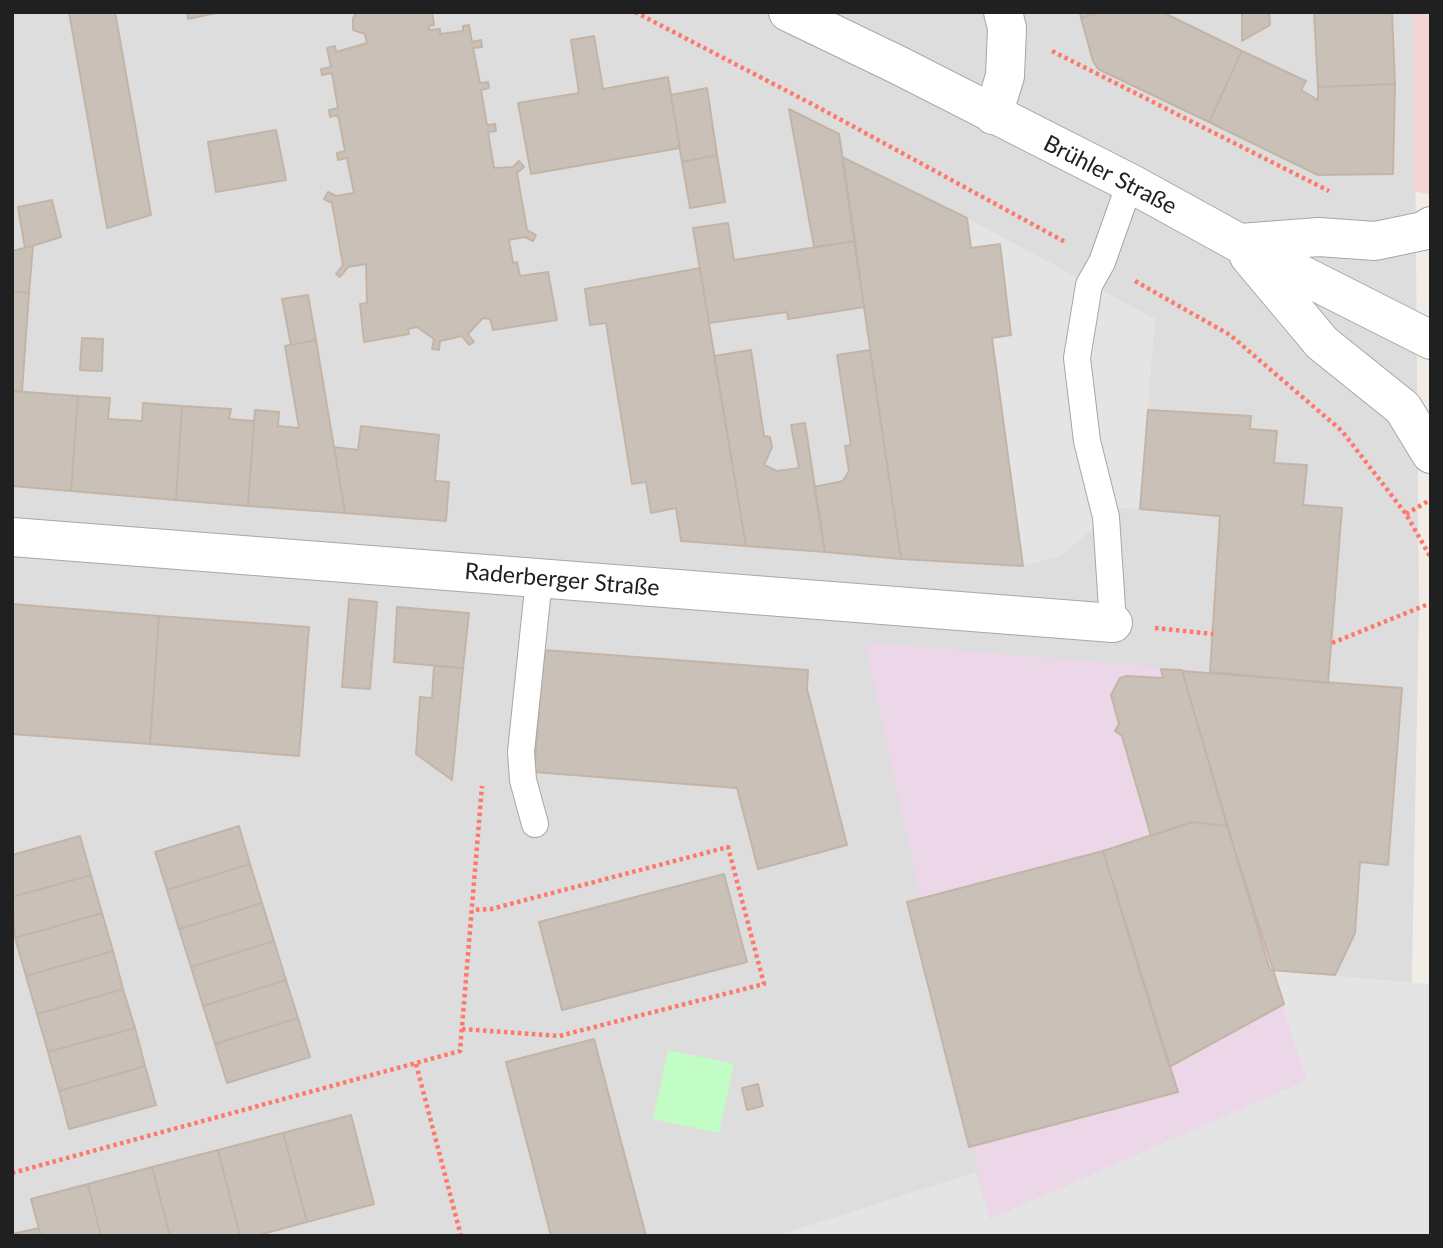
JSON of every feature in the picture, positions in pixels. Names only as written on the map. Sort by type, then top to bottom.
[{"type":"street","name":"Brühler Straße","points":[[788,12],[1130,183],[1238,243],[1431,340]]},
{"type":"street","points":[[993,115],[1005,76],[1005,20]]},
{"type":"street","points":[[1238,243],[1319,237],[1375,241],[1423,231],[1431,226]]},
{"type":"street","points":[[1238,243],[1322,343],[1403,408],[1431,454]]},
{"type":"street","name":"Raderberger Straße","points":[[12,537],[1112,623]]},
{"type":"lane","points":[[1112,623],[1106,517],[1087,441],[1077,358],[1089,285],[1102,262],[1130,183]]},
{"type":"lane","points":[[535,824],[523,780],[521,752],[539,579]]},
{"type":"path","points":[[1005,20],[1341,197]]},
{"type":"path","points":[[1406,514],[1431,499]]},
{"type":"path","points":[[1332,643],[1431,603]]},
{"type":"path","points":[[1112,623],[1213,634]]},
{"type":"path","points":[[12,1173],[460,1051],[482,784]]},
{"type":"path","points":[[462,1029],[559,1036],[764,984],[728,847],[491,909],[472,910]]},
{"type":"path","points":[[416,1063],[461,1236]]},
{"type":"shaded area","points":[[12,12],[1414,12],[1419,604],[1407,1236],[12,1236]]},
{"type":"shaded area","points":[[1414,12],[1431,12],[1431,195],[1414,191]]},
{"type":"shaded area","points":[[967,218],[1155,319],[1140,509],[1118,508],[1060,556],[1023,566],[992,338],[1011,335],[1000,245],[971,248]]},
{"type":"shaded area","points":[[865,642],[1402,688],[1388,865],[1360,863],[1355,933],[1275,970],[1308,1080],[989,1220]]},
{"type":"shaded area","points":[[1270,970],[1431,984],[1431,1236],[776,1236],[976,1172],[990,1219],[1307,1080]]},
{"type":"green space","points":[[668,1050],[734,1064],[719,1133],[653,1119]]},
{"type":"building","points":[[69,12],[115,12],[151,215],[107,228]]},
{"type":"building","points":[[187,12],[221,12],[188,19]]},
{"type":"building","points":[[357,12],[432,12],[434,25],[429,26],[429,30],[440,29],[440,34],[463,31],[463,26],[469,25],[472,42],[481,40],[482,47],[473,48],[480,83],[488,82],[489,88],[481,90],[487,125],[495,124],[496,131],[488,132],[494,168],[513,167],[519,161],[524,167],[517,173],[527,230],[536,235],[533,241],[525,237],[509,240],[513,263],[517,262],[520,276],[548,272],[557,320],[493,330],[490,319],[483,318],[468,334],[474,342],[469,345],[462,336],[440,341],[439,350],[432,349],[434,339],[417,327],[408,329],[409,334],[364,342],[360,304],[367,303],[366,264],[348,267],[340,277],[336,274],[343,265],[332,203],[324,199],[328,192],[336,196],[354,193],[347,158],[338,160],[337,153],[345,151],[338,115],[330,117],[329,110],[338,108],[332,73],[322,75],[321,69],[331,67],[327,48],[335,46],[336,52],[367,43],[365,34],[353,30],[353,18]]},
{"type":"building","points":[[1080,12],[1102,12],[1081,18]]},
{"type":"building","points":[[1102,12],[1162,12],[1242,51],[1209,122],[1098,69],[1093,61],[1081,18]]},
{"type":"building","points":[[1242,12],[1269,12],[1270,25],[1242,41]]},
{"type":"building","points":[[1314,12],[1392,12],[1395,84],[1318,87]]},
{"type":"building","points":[[594,36],[603,89],[668,77],[680,148],[531,174],[518,103],[579,93],[571,40]]},
{"type":"building","points":[[1242,51],[1306,81],[1301,90],[1318,100],[1318,87],[1395,84],[1393,174],[1318,175],[1209,122]]},
{"type":"building","points":[[707,88],[717,155],[682,162],[671,95]]},
{"type":"building","points":[[789,109],[839,134],[855,241],[814,247]]},
{"type":"building","points":[[276,130],[286,180],[216,192],[208,142]]},
{"type":"building","points":[[717,155],[725,202],[690,208],[682,162]]},
{"type":"building","points":[[842,157],[967,218],[971,248],[1000,244],[1011,335],[992,338],[1023,566],[901,559]]},
{"type":"building","points":[[52,200],[61,237],[25,248],[18,207]]},
{"type":"building","points":[[728,223],[734,260],[855,241],[864,307],[788,319],[787,312],[709,323],[693,228]]},
{"type":"building","points":[[33,246],[29,293],[12,291],[12,251]]},
{"type":"building","points":[[700,268],[746,546],[681,541],[676,508],[651,513],[646,482],[632,484],[606,323],[590,325],[585,289]]},
{"type":"building","points":[[12,291],[29,293],[22,391],[12,391]]},
{"type":"building","points":[[308,295],[316,340],[291,345],[282,299]]},
{"type":"building","points":[[82,338],[103,339],[102,371],[80,370]]},
{"type":"building","points":[[316,340],[345,513],[248,506],[255,410],[279,412],[278,426],[299,428],[285,346]]},
{"type":"building","points":[[751,350],[764,436],[770,437],[772,447],[764,465],[777,471],[799,468],[791,425],[805,423],[825,552],[746,546],[714,356]]},
{"type":"building","points":[[870,350],[901,559],[825,552],[814,487],[843,481],[849,471],[845,446],[851,445],[837,355]]},
{"type":"building","points":[[12,391],[78,396],[71,491],[12,486]]},
{"type":"building","points":[[78,396],[110,398],[108,419],[142,421],[143,403],[182,406],[176,500],[71,491]]},
{"type":"building","points":[[182,406],[231,409],[229,419],[254,421],[248,506],[176,500]]},
{"type":"building","points":[[1148,410],[1251,416],[1250,429],[1277,431],[1274,463],[1307,465],[1303,505],[1342,508],[1328,683],[1210,672],[1220,516],[1140,509]]},
{"type":"building","points":[[361,426],[439,435],[435,481],[449,482],[446,521],[345,513],[334,447],[358,450]]},
{"type":"building","points":[[349,599],[377,602],[370,689],[342,687]]},
{"type":"building","points":[[12,604],[159,616],[150,744],[12,734]]},
{"type":"building","points":[[397,607],[469,613],[463,668],[394,662]]},
{"type":"building","points":[[159,616],[309,627],[299,756],[150,744]]},
{"type":"building","points":[[544,650],[808,670],[807,689],[847,845],[758,869],[737,788],[534,772]]},
{"type":"building","points":[[434,666],[463,668],[452,780],[416,754],[420,697],[432,698]]},
{"type":"building","points":[[1161,669],[1182,670],[1227,826],[1192,822],[1151,836],[1122,736],[1115,731],[1119,724],[1111,695],[1120,678],[1163,678]]},
{"type":"building","points":[[1182,671],[1402,688],[1388,865],[1360,862],[1355,933],[1335,975],[1270,970]]},
{"type":"building","points":[[1192,822],[1227,826],[1284,1004],[1169,1067],[1103,851]]},
{"type":"building","points":[[239,826],[250,864],[167,890],[155,852]]},
{"type":"building","points":[[80,836],[91,875],[12,897],[12,855]]},
{"type":"building","points":[[1103,851],[1178,1092],[969,1147],[907,902]]},
{"type":"building","points":[[250,864],[262,903],[179,929],[167,890]]},
{"type":"building","points":[[724,874],[747,962],[562,1010],[539,922]]},
{"type":"building","points":[[91,875],[102,913],[15,938],[12,897]]},
{"type":"building","points":[[262,903],[274,941],[191,967],[179,929]]},
{"type":"building","points":[[102,913],[113,951],[26,976],[15,938]]},
{"type":"building","points":[[274,941],[286,980],[203,1006],[191,967]]},
{"type":"building","points":[[113,951],[123,989],[37,1014],[26,976]]},
{"type":"building","points":[[286,980],[298,1018],[215,1044],[203,1006]]},
{"type":"building","points":[[123,989],[135,1028],[48,1052],[37,1014]]},
{"type":"building","points":[[298,1018],[310,1057],[227,1083],[215,1044]]},
{"type":"building","points":[[135,1028],[145,1066],[59,1091],[48,1052]]},
{"type":"building","points":[[594,1039],[646,1236],[551,1236],[506,1062]]},
{"type":"building","points":[[145,1066],[156,1105],[69,1129],[59,1091]]},
{"type":"building","points":[[758,1084],[763,1106],[747,1110],[742,1088]]},
{"type":"building","points":[[351,1115],[374,1204],[307,1222],[283,1133]]},
{"type":"building","points":[[283,1133],[307,1222],[255,1236],[240,1236],[218,1150]]},
{"type":"building","points":[[218,1150],[240,1236],[170,1236],[152,1167]]},
{"type":"building","points":[[152,1167],[170,1236],[101,1236],[88,1184]]},
{"type":"building","points":[[88,1184],[101,1236],[41,1236],[31,1199]]},
{"type":"building","points":[[39,1228],[41,1236],[12,1236],[12,1234]]}]
